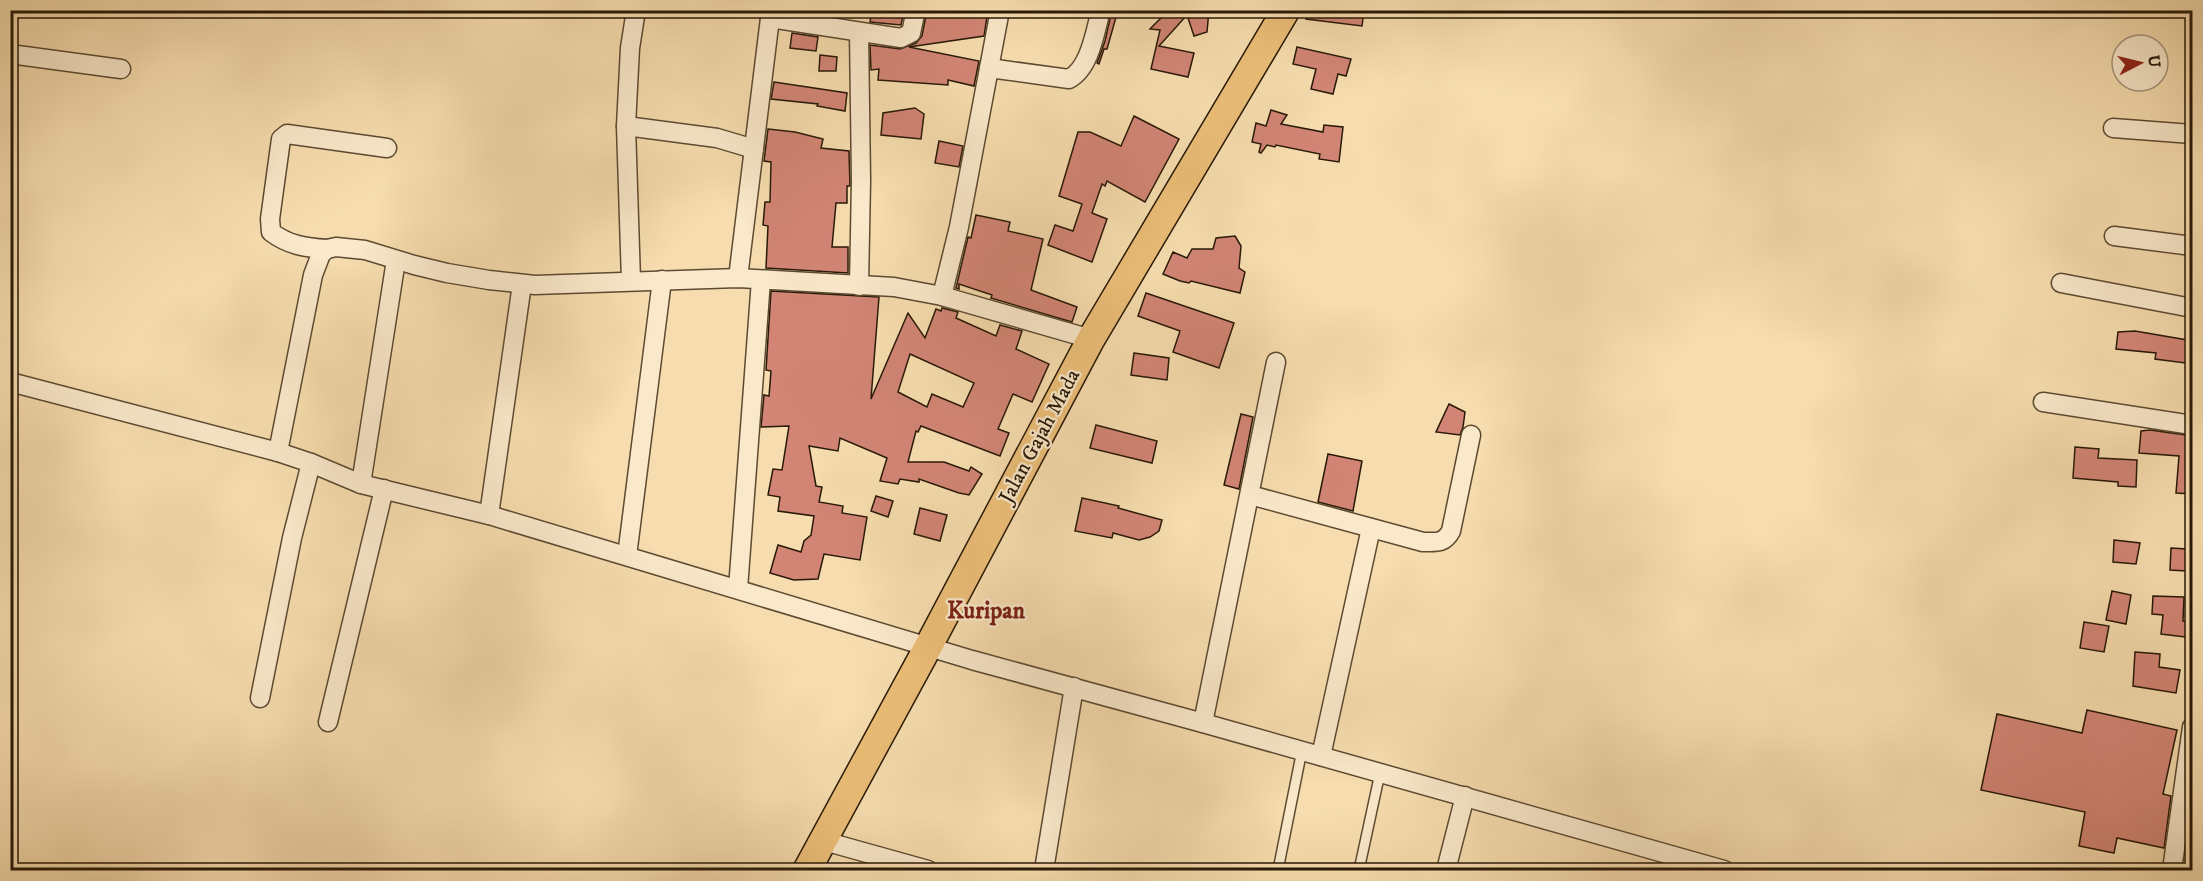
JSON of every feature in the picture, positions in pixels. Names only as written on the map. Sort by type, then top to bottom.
[{"type":"main road","name":"Jalan Gajah Mada","points":[[807,870],[928,647],[1090,339],[1286,10]]},
{"type":"street","points":[[631,281],[626,126],[630,48],[636,10]]},
{"type":"street","points":[[738,278],[771,14],[859,32],[905,38],[913,29],[916,10]]},
{"type":"street","points":[[942,296],[959,227],[1000,10]]},
{"type":"street","points":[[989,68],[1069,79],[1076,75],[1083,66],[1101,10]]},
{"type":"street","points":[[859,32],[861,181],[859,286]]},
{"type":"street","points":[[10,54],[121,69]]},
{"type":"street","points":[[626,126],[717,138],[754,149]]},
{"type":"street","points":[[2113,128],[2193,134]]},
{"type":"street","points":[[387,148],[287,134],[281,139],[270,219],[271,232],[283,241],[307,248],[336,247],[364,250],[447,273],[522,284],[738,278],[894,287],[942,296],[1090,339]]},
{"type":"street","points":[[2114,236],[2193,246]]},
{"type":"street","points":[[278,452],[313,275],[321,254],[327,249]]},
{"type":"street","points":[[361,483],[396,260]]},
{"type":"street","points":[[627,556],[662,280]]},
{"type":"street","points":[[738,589],[761,280]]},
{"type":"street","points":[[2061,283],[2193,308]]},
{"type":"street","points":[[489,515],[522,284]]},
{"type":"street","points":[[1203,723],[1276,362]]},
{"type":"street","points":[[10,382],[278,452],[361,483],[489,515],[928,647],[1724,870]]},
{"type":"street","points":[[2043,402],[2193,425]]},
{"type":"street","points":[[1250,495],[1423,542],[1441,542],[1451,531],[1471,435]]},
{"type":"street","points":[[260,698],[292,538],[311,463]]},
{"type":"street","points":[[328,722],[384,489]]},
{"type":"street","points":[[1321,756],[1371,528]]},
{"type":"street","points":[[1044,870],[1074,687]]},
{"type":"street","points":[[2172,870],[2193,727]]},
{"type":"street","points":[[1446,870],[1465,796]]},
{"type":"street","points":[[824,841],[928,870]]},
{"type":"lane","points":[[1278,870],[1302,750]]},
{"type":"lane","points":[[1359,870],[1380,772]]},
{"type":"building","points":[[872,10],[904,10],[901,25],[870,22]]},
{"type":"building","points":[[927,10],[988,10],[984,36],[909,47],[979,61],[974,86],[948,80],[948,85],[878,80],[879,69],[871,70],[870,45],[900,49],[916,43],[922,36]]},
{"type":"building","points":[[1112,10],[1118,10],[1107,49],[1104,49],[1099,64],[1097,63]]},
{"type":"building","points":[[1169,10],[1209,10],[1207,32],[1194,36],[1187,15],[1159,46],[1194,53],[1188,77],[1151,69],[1160,30],[1150,29]]},
{"type":"building","points":[[1307,10],[1364,10],[1362,26],[1306,19]]},
{"type":"building","points":[[792,33],[818,37],[816,51],[790,48]]},
{"type":"building","points":[[1297,47],[1351,59],[1346,76],[1338,74],[1333,94],[1311,89],[1316,69],[1293,64]]},
{"type":"building","points":[[820,55],[837,57],[836,71],[819,71]]},
{"type":"building","points":[[774,82],[847,93],[845,111],[817,106],[818,104],[771,99]]},
{"type":"building","points":[[915,108],[924,114],[921,139],[881,135],[883,113]]},
{"type":"building","points":[[1271,110],[1287,115],[1281,124],[1323,132],[1324,125],[1343,127],[1339,162],[1319,159],[1320,154],[1276,145],[1275,147],[1267,145],[1261,153],[1259,152],[1261,144],[1252,142],[1256,123],[1266,126]]},
{"type":"building","points":[[1134,116],[1179,139],[1145,202],[1107,181],[1105,186],[1102,184],[1092,213],[1107,219],[1092,262],[1048,245],[1055,225],[1073,231],[1082,204],[1059,196],[1078,132],[1090,132],[1121,146]]},
{"type":"building","points":[[768,129],[795,132],[823,139],[821,148],[849,151],[850,186],[847,186],[847,203],[836,203],[832,247],[848,247],[848,273],[766,268],[768,226],[763,225],[765,202],[770,202],[771,162],[764,161]]},
{"type":"building","points":[[939,141],[963,146],[959,167],[935,163]]},
{"type":"building","points":[[976,215],[1010,222],[1008,231],[1043,239],[1031,290],[1077,307],[1072,322],[991,298],[992,295],[959,284],[959,289],[956,288],[968,237],[971,238]]},
{"type":"building","points":[[1235,236],[1241,246],[1239,268],[1245,272],[1240,293],[1191,281],[1189,283],[1180,281],[1163,274],[1173,252],[1187,258],[1192,249],[1213,249],[1216,238]]},
{"type":"building","points":[[771,291],[879,297],[871,399],[908,313],[925,338],[936,309],[941,311],[942,308],[958,312],[956,318],[996,336],[1000,325],[1022,331],[1016,349],[1049,364],[1032,402],[1013,394],[998,429],[1009,433],[1000,456],[921,426],[918,432],[916,431],[908,462],[944,462],[969,471],[971,467],[982,474],[969,495],[919,479],[919,482],[900,479],[898,484],[880,481],[887,458],[840,438],[838,451],[809,446],[816,486],[822,487],[819,502],[843,506],[842,513],[867,517],[860,560],[824,554],[818,579],[794,580],[770,573],[778,545],[801,552],[804,541],[811,535],[814,516],[778,511],[780,497],[768,495],[773,469],[782,470],[789,426],[761,427],[764,395],[769,396],[771,371],[766,370]],"holes":[[[910,354],[974,383],[963,407],[932,394],[927,407],[898,392]]]},
{"type":"building","points":[[1146,293],[1234,323],[1219,368],[1173,352],[1180,331],[1138,316]]},
{"type":"building","points":[[2135,331],[2193,341],[2193,364],[2155,359],[2156,353],[2116,349],[2118,332]]},
{"type":"building","points":[[1134,353],[1169,358],[1167,380],[1131,375]]},
{"type":"building","points":[[1449,404],[1465,412],[1460,435],[1436,432]]},
{"type":"building","points":[[1241,414],[1253,417],[1239,489],[1224,485]]},
{"type":"building","points":[[1096,425],[1157,441],[1152,463],[1090,448]]},
{"type":"building","points":[[2150,430],[2193,436],[2193,494],[2176,493],[2179,456],[2139,453],[2141,431]]},
{"type":"building","points":[[2075,447],[2099,449],[2098,458],[2137,460],[2136,487],[2118,486],[2118,482],[2073,478]]},
{"type":"building","points":[[1328,454],[1362,461],[1353,511],[1318,502]]},
{"type":"building","points":[[876,496],[893,501],[888,517],[871,511]]},
{"type":"building","points":[[1082,498],[1119,506],[1118,508],[1162,520],[1159,531],[1139,540],[1113,533],[1112,538],[1075,531]]},
{"type":"building","points":[[920,508],[947,515],[940,541],[914,534]]},
{"type":"building","points":[[2114,540],[2140,543],[2136,564],[2113,562]]},
{"type":"building","points":[[2171,548],[2187,549],[2186,571],[2170,570]]},
{"type":"building","points":[[2112,591],[2131,595],[2126,624],[2106,620]]},
{"type":"building","points":[[2153,596],[2184,597],[2183,621],[2193,622],[2193,638],[2161,634],[2163,615],[2152,614]]},
{"type":"building","points":[[2084,622],[2109,626],[2104,652],[2080,648]]},
{"type":"building","points":[[2135,652],[2160,654],[2159,667],[2180,670],[2176,693],[2133,686]]},
{"type":"building","points":[[2087,710],[2177,730],[2163,794],[2171,796],[2164,848],[2117,838],[2114,853],[2079,846],[2085,812],[1981,790],[1997,714],[2082,733]]},
{"type":"district","name":"Kuripan","points":[[986,610]]}]
